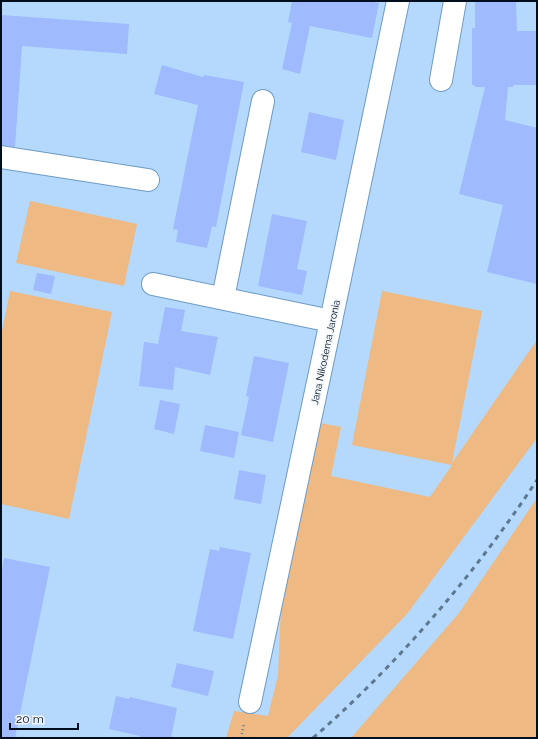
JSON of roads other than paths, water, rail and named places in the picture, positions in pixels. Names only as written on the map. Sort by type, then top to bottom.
[{"type":"street","name":"Jana Nikodema Jaronia","points":[[250,702],[398,1]]},
{"type":"street","points":[[441,80],[455,1]]},
{"type":"street","points":[[223,298],[263,102]]},
{"type":"street","points":[[1,157],[148,180]]},
{"type":"street","points":[[153,284],[331,321]]},
{"type":"railway","points":[[313,738],[375,680],[434,616],[488,550],[537,480]]}]
